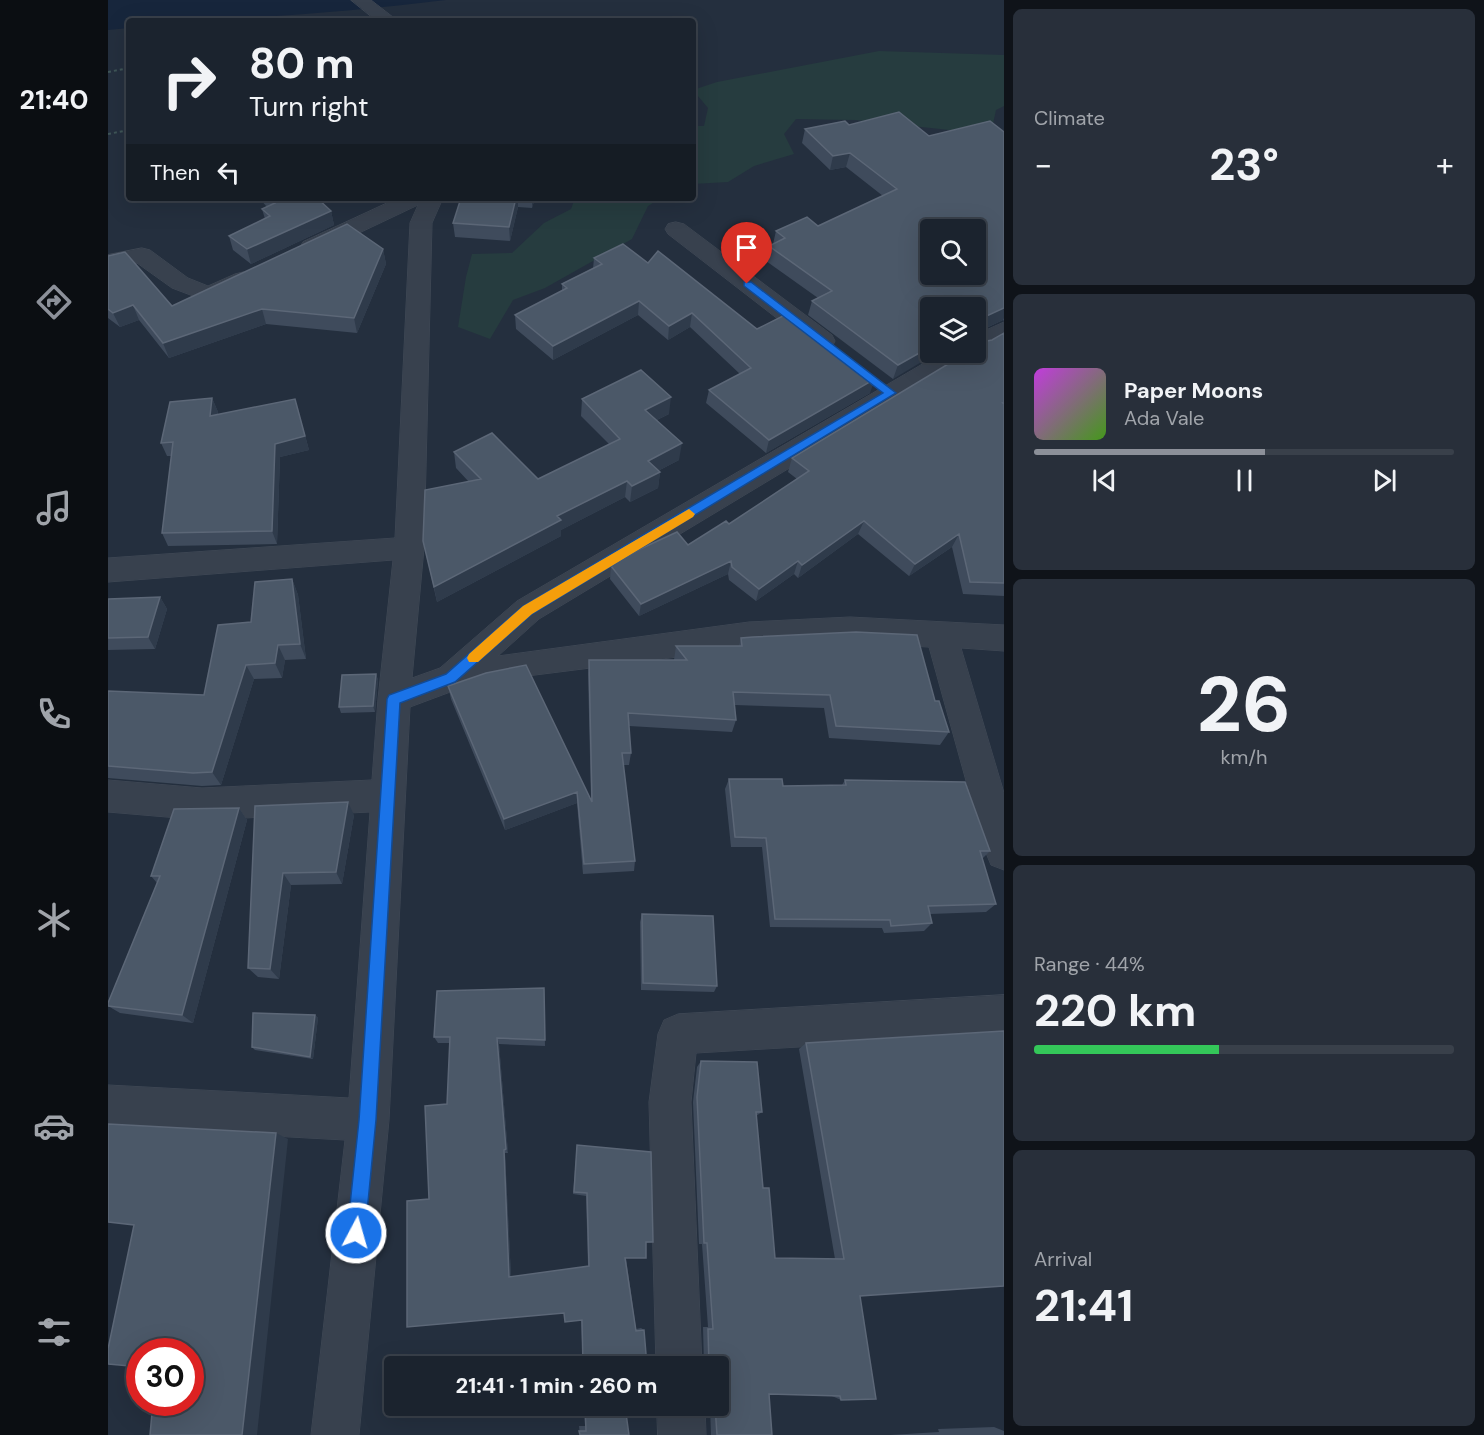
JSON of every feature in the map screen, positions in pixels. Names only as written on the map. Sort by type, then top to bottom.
[{"type":"street","points":[[339,0],[363,18]]},
{"type":"street","points":[[360,0],[385,18]]},
{"type":"street","points":[[292,256],[410,201]]},
{"type":"street","points":[[335,1435],[368,1120],[394,699],[409,548],[421,223],[431,201]]},
{"type":"street","points":[[676,229],[844,358]]},
{"type":"street","points":[[108,263],[121,258],[142,255],[180,283],[208,295],[260,271]]},
{"type":"street","points":[[986,340],[1004,330]]},
{"type":"street","points":[[451,678],[528,610],[882,386],[937,363]]},
{"type":"street","points":[[108,570],[409,548]]},
{"type":"street","points":[[394,699],[451,678],[527,663],[749,635],[850,630],[1004,638]]},
{"type":"street","points":[[941,635],[1004,853]]},
{"type":"street","points":[[108,796],[202,804],[389,795]]},
{"type":"street","points":[[679,1356],[670,1102],[678,1035],[1004,1016]]},
{"type":"street","points":[[108,1106],[368,1120]]},
{"type":"street","points":[[681,1416],[682,1435]]},
{"type":"path","points":[[108,72],[126,69]]},
{"type":"path","points":[[108,134],[126,131]]},
{"type":"green space","points":[[879,51],[1004,55],[1004,106],[996,110],[993,124],[959,131],[855,120],[796,119],[784,134],[794,154],[754,166],[728,182],[696,184],[696,126],[704,126],[708,108],[696,94],[696,89],[717,82]]},
{"type":"green space","points":[[574,201],[656,201],[648,206],[632,239],[545,288],[513,300],[490,339],[458,327],[472,254],[512,253],[544,223],[571,209]]},
{"type":"water","points":[[108,0],[446,0],[367,9],[240,18],[126,18],[126,28],[108,30]]},
{"type":"building","points":[[899,112],[929,136],[990,121],[1004,132],[1004,308],[986,316],[986,297],[920,297],[920,353],[898,365],[812,301],[832,291],[769,246],[785,238],[776,231],[807,217],[818,226],[897,189],[850,153],[833,156],[805,129],[845,121],[849,125]]},
{"type":"building","points":[[273,201],[320,201],[331,211],[247,249],[229,236],[270,216],[262,209],[275,203]]},
{"type":"building","points":[[460,201],[515,201],[509,227],[453,223]]},
{"type":"building","points":[[347,224],[383,249],[354,318],[262,309],[163,343],[133,305],[113,313],[108,309],[108,256],[125,252],[172,306]]},
{"type":"building","points":[[623,244],[648,263],[658,251],[757,329],[789,313],[875,379],[769,440],[709,390],[751,368],[692,313],[669,326],[639,301],[553,346],[515,315],[567,288],[562,284],[602,264],[594,258]]},
{"type":"building","points":[[1004,333],[1004,583],[970,582],[959,534],[915,564],[864,521],[802,565],[798,561],[759,589],[732,567],[731,561],[641,604],[611,566],[638,550],[677,532],[688,545],[726,521],[729,524],[809,471],[792,458],[950,363],[986,363],[986,341]]},
{"type":"building","points":[[641,370],[671,397],[645,410],[682,443],[648,461],[660,472],[632,486],[627,481],[557,516],[561,520],[434,587],[423,541],[425,490],[481,479],[454,452],[492,433],[538,479],[620,439],[582,399]]},
{"type":"building","points":[[212,398],[210,416],[295,399],[305,436],[275,444],[272,531],[162,533],[173,442],[161,443],[170,402]]},
{"type":"building","points":[[292,579],[300,644],[278,645],[275,663],[246,665],[212,772],[193,773],[108,766],[108,691],[204,695],[218,625],[251,622],[255,582]]},
{"type":"building","points":[[160,597],[148,637],[108,638],[108,599]]},
{"type":"building","points":[[856,632],[917,635],[935,701],[939,701],[949,732],[836,726],[830,695],[733,692],[736,720],[628,713],[631,753],[622,753],[635,861],[584,864],[577,792],[504,819],[448,686],[486,673],[526,665],[592,802],[589,660],[687,660],[676,646],[742,646],[741,638]]},
{"type":"building","points":[[376,674],[373,706],[339,707],[342,675]]},
{"type":"building","points":[[729,779],[782,779],[783,786],[846,785],[845,780],[965,782],[990,851],[980,851],[996,904],[928,906],[932,923],[891,926],[890,920],[775,919],[766,838],[735,837]]},
{"type":"building","points":[[348,802],[336,872],[283,873],[270,969],[248,968],[255,806]]},
{"type":"building","points":[[239,808],[182,1015],[108,1006],[160,876],[151,876],[174,809]]},
{"type":"building","points":[[642,914],[713,916],[717,986],[643,983]]},
{"type":"building","points":[[544,988],[545,1040],[497,1038],[506,1149],[504,1150],[509,1277],[589,1266],[587,1193],[574,1192],[577,1145],[651,1152],[653,1242],[646,1242],[646,1258],[625,1258],[636,1331],[644,1330],[646,1356],[583,1356],[582,1320],[565,1322],[564,1313],[407,1327],[407,1201],[429,1199],[425,1106],[447,1104],[450,1037],[434,1037],[437,991]]},
{"type":"building","points":[[253,1013],[315,1015],[310,1057],[252,1047]]},
{"type":"building","points":[[1004,1031],[1004,1286],[860,1296],[876,1399],[841,1400],[840,1396],[769,1394],[772,1435],[717,1435],[716,1416],[729,1416],[729,1356],[709,1356],[708,1329],[713,1329],[707,1243],[704,1243],[697,1097],[701,1061],[757,1062],[762,1112],[756,1112],[763,1188],[769,1188],[775,1258],[844,1259],[806,1043]]},
{"type":"building","points":[[108,1124],[276,1133],[242,1435],[150,1435],[152,1416],[204,1416],[204,1338],[126,1338],[126,1366],[108,1364],[108,1349],[134,1225],[108,1222]]},
{"type":"building","points":[[585,1416],[626,1416],[629,1435],[580,1435],[579,1431],[586,1431]]},
{"type":"slow traffic","points":[[474,658],[528,610],[689,514]]},
{"type":"route","points":[[356,1233],[368,1120],[394,699],[451,678],[528,610],[891,393],[747,284]]}]
